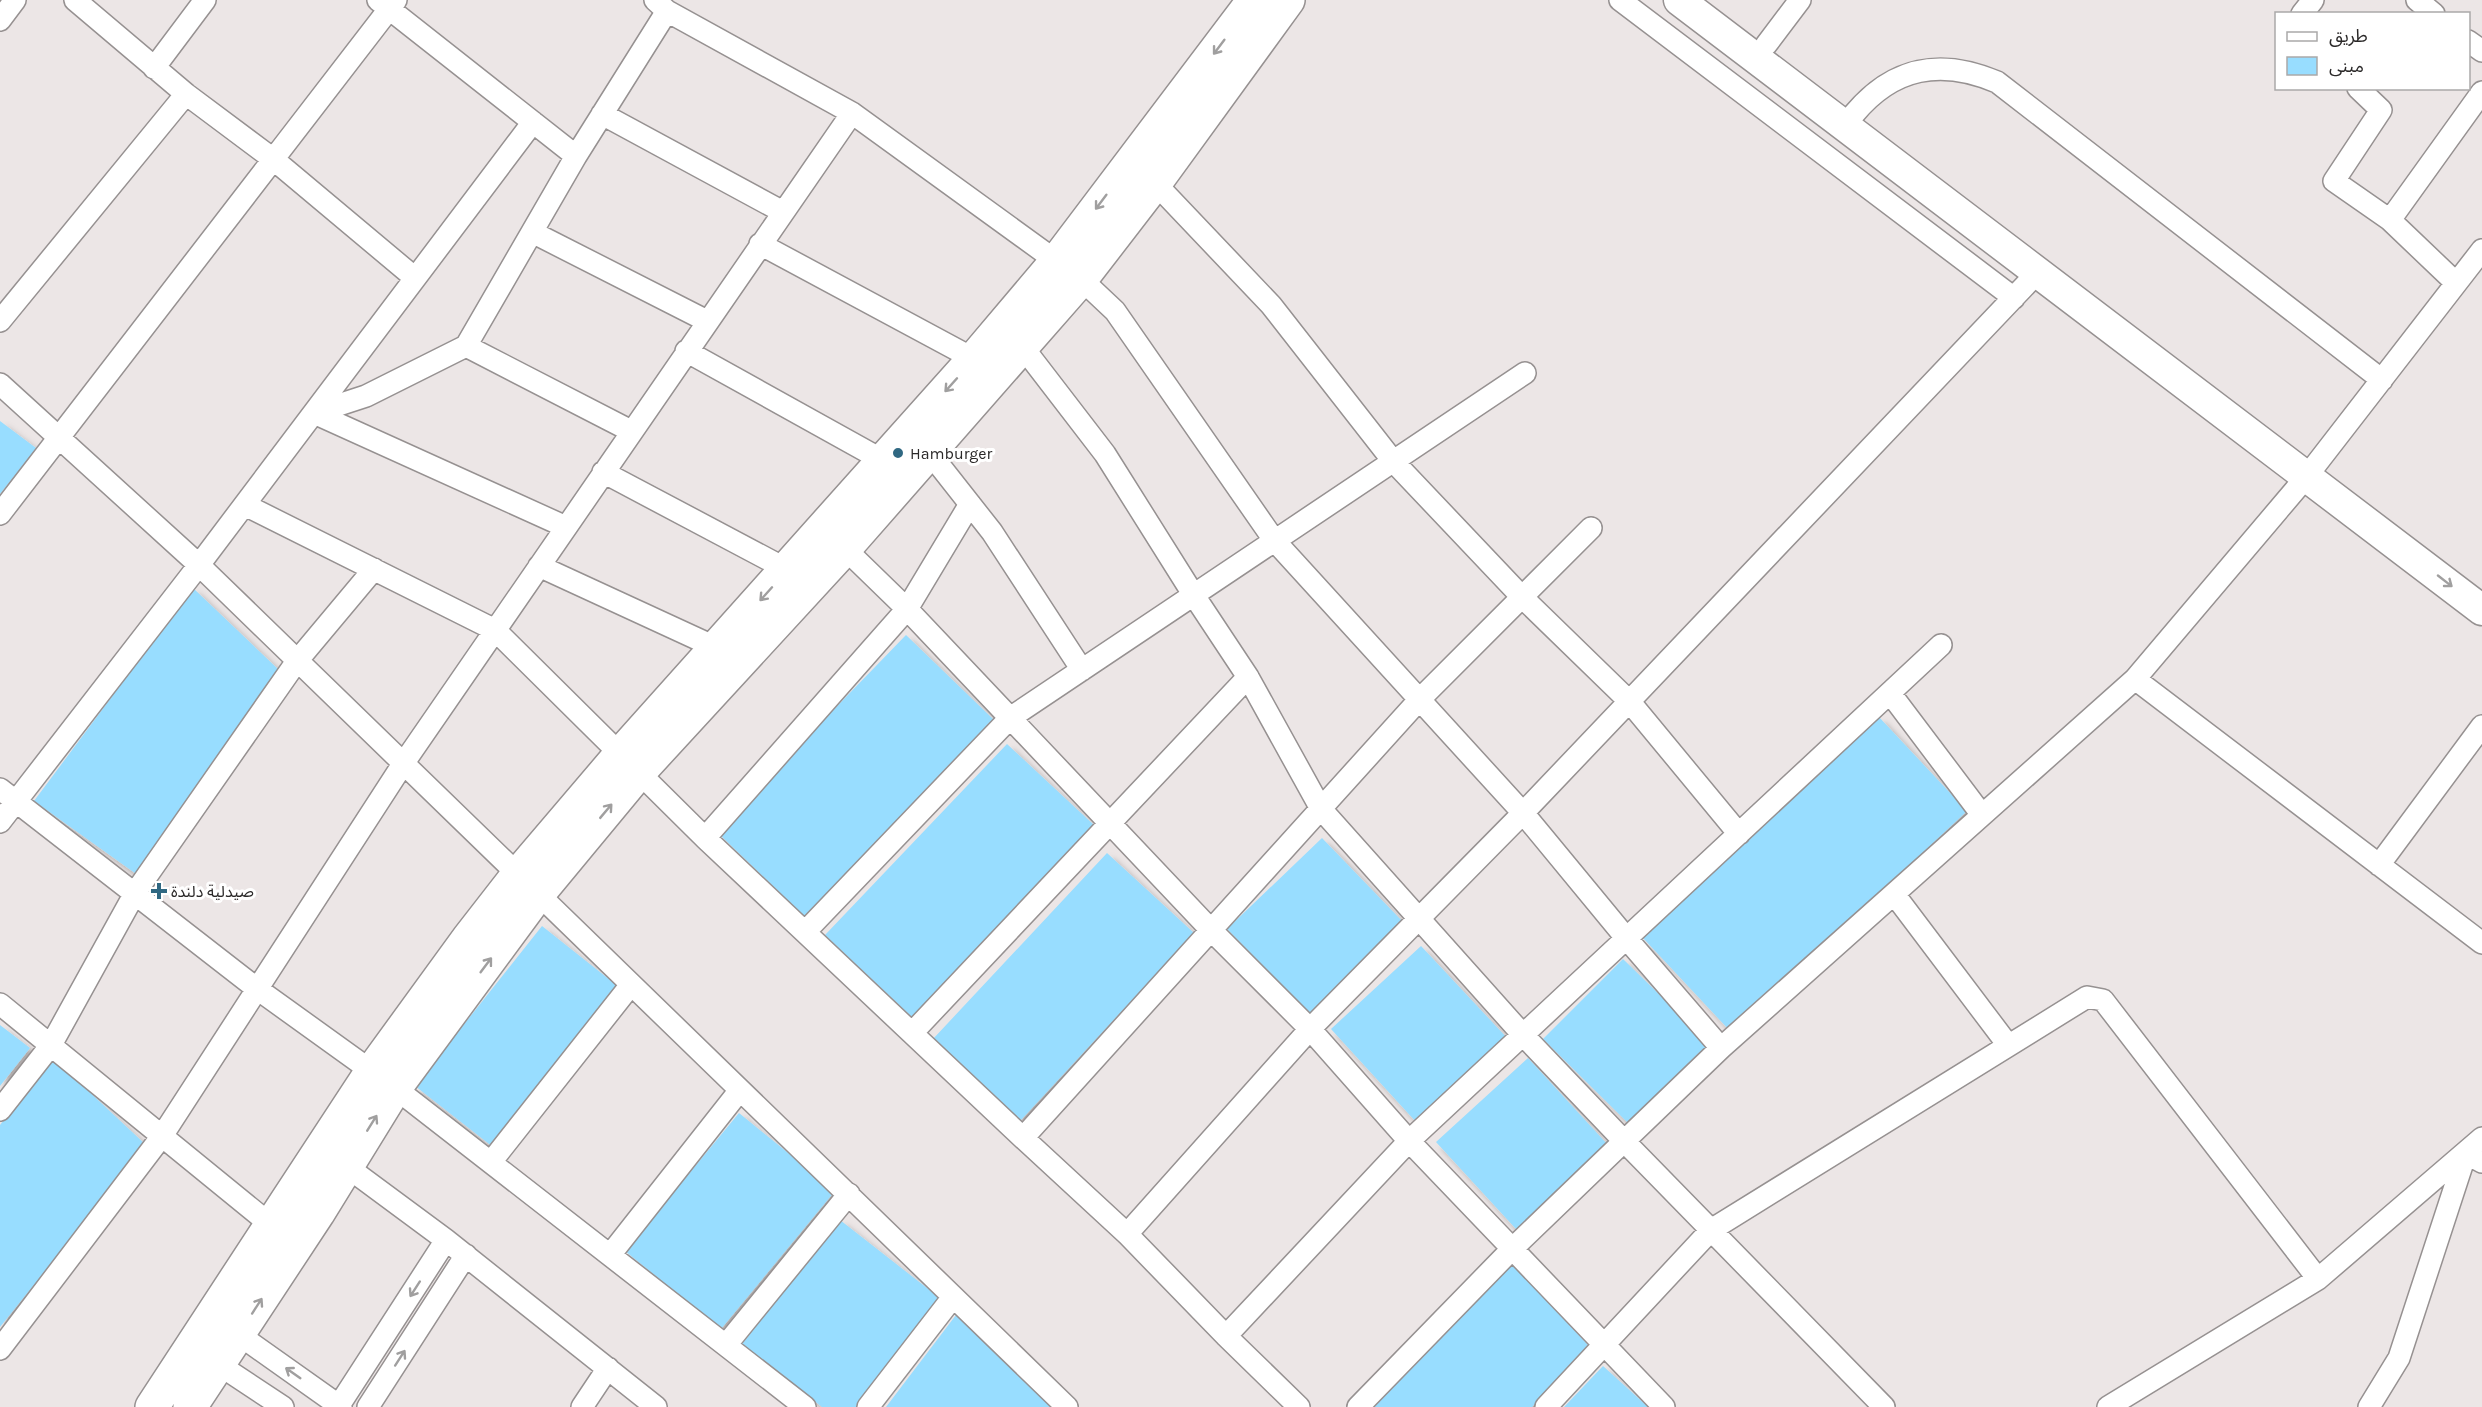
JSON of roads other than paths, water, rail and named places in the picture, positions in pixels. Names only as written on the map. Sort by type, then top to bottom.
[{"type":"main road","points":[[190,1407],[318,1214],[346,1166],[383,1079],[421,1002],[528,885],[629,764],[834,538],[929,452],[1022,346],[1069,270],[1254,0]]},
{"type":"main road","points":[[629,764],[717,648],[788,570],[834,538],[884,461],[974,359],[1069,270],[1155,183],[1288,0]]},
{"type":"main road","points":[[152,1407],[271,1225],[383,1079]]},
{"type":"street","points":[[0,20],[15,0]]},
{"type":"street","points":[[75,0],[154,68],[273,159],[415,278]]},
{"type":"street","points":[[154,68],[205,0]]},
{"type":"street","points":[[1620,0],[2014,298]]},
{"type":"street","points":[[1679,0],[2038,272],[2312,469],[2482,585]]},
{"type":"street","points":[[1706,0],[2312,469],[2482,610]]},
{"type":"street","points":[[1766,45],[1800,0]]},
{"type":"street","points":[[2304,12],[2313,0]]},
{"type":"street","points":[[2417,0],[2432,12]]},
{"type":"street","points":[[0,514],[273,159],[388,3],[576,156]]},
{"type":"street","points":[[314,413],[366,396],[466,346],[602,114],[661,5],[852,112],[1069,270],[1115,310],[1274,540],[1523,813],[1721,1048]]},
{"type":"street","points":[[2470,41],[2482,51]]},
{"type":"street","points":[[1854,114],[1882,87],[1919,71],[1959,69],[1997,82],[2382,380]]},
{"type":"street","points":[[2360,90],[2381,110],[2334,181],[2390,220],[2456,283]]},
{"type":"street","points":[[2390,220],[2482,92]]},
{"type":"street","points":[[0,321],[186,94]]},
{"type":"street","points":[[0,1348],[162,1136],[403,764],[852,112]]},
{"type":"street","points":[[602,114],[783,212]]},
{"type":"street","points":[[0,822],[8,794],[199,565],[533,122]]},
{"type":"street","points":[[1155,183],[1271,305],[1393,461],[1522,597],[1629,701],[1739,834]]},
{"type":"street","points":[[532,232],[707,321]]},
{"type":"street","points":[[760,244],[974,359]]},
{"type":"street","points":[[1358,1407],[1512,1249],[1721,1048],[2134,679],[2312,469],[2482,250]]},
{"type":"street","points":[[1127,1234],[1310,1029],[1523,813],[2038,272]]},
{"type":"street","points":[[466,346],[631,431]]},
{"type":"street","points":[[1022,346],[1105,454],[1193,594],[1248,676],[1321,809],[1523,1035],[1884,1407]]},
{"type":"street","points":[[686,351],[884,461]]},
{"type":"street","points":[[805,932],[1010,718],[1525,373]]},
{"type":"street","points":[[0,384],[199,565],[630,986],[849,1194],[1067,1407]]},
{"type":"street","points":[[314,413],[566,527]]},
{"type":"street","points":[[929,452],[992,532],[1082,670]]},
{"type":"street","points":[[603,472],[788,570]]},
{"type":"street","points":[[705,838],[907,609],[970,504]]},
{"type":"street","points":[[245,505],[495,630],[705,838],[1127,1234],[1299,1407]]},
{"type":"street","points":[[1023,1138],[1419,700],[1591,528]]},
{"type":"street","points":[[834,538],[907,609],[1211,930],[1310,1029],[1410,1141],[1664,1407]]},
{"type":"street","points":[[539,566],[717,648]]},
{"type":"street","points":[[0,1110],[51,1045],[135,893],[297,661],[374,569]]},
{"type":"street","points":[[1226,1336],[1410,1141],[1941,645]]},
{"type":"street","points":[[912,1033],[1108,822],[1248,676]]},
{"type":"street","points":[[2134,679],[2482,943]]},
{"type":"street","points":[[1890,693],[1982,815]]},
{"type":"street","points":[[2379,865],[2482,726]]},
{"type":"street","points":[[8,794],[256,988],[383,1079],[491,1162],[805,1407]]},
{"type":"street","points":[[1894,894],[2008,1045]]},
{"type":"street","points":[[491,1162],[630,986]]},
{"type":"street","points":[[1546,1407],[1603,1343],[1711,1230],[2087,997],[2103,1000],[2318,1279]]},
{"type":"street","points":[[0,1004],[271,1225]]},
{"type":"street","points":[[610,1255],[740,1090]]},
{"type":"street","points":[[2369,1407],[2399,1358],[2482,1138]]},
{"type":"street","points":[[2108,1407],[2318,1279],[2474,1158]]},
{"type":"street","points":[[346,1166],[446,1240],[656,1407]]},
{"type":"street","points":[[726,1345],[849,1194]]},
{"type":"street","points":[[238,1334],[340,1406],[446,1240]]},
{"type":"street","points":[[368,1407],[466,1256]]},
{"type":"street","points":[[868,1407],[953,1297]]},
{"type":"street","points":[[218,1364],[283,1407]]},
{"type":"street","points":[[582,1407],[608,1368]]},
{"type":"place","name":"Hamburger","points":[[898,453]]},
{"type":"place","name":"صيدلية دلندة","points":[[159,891]]}]
